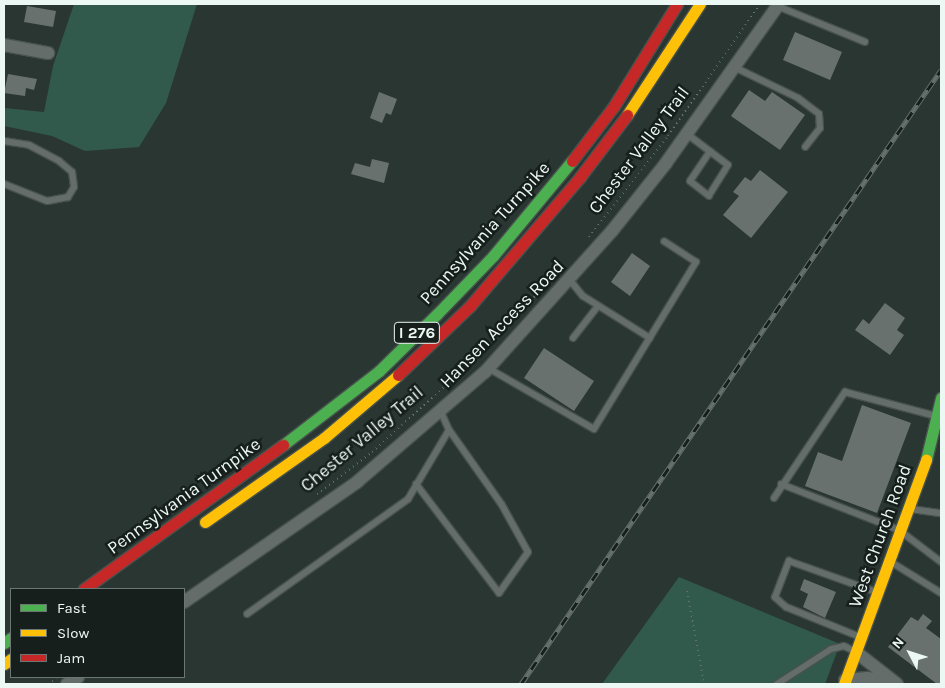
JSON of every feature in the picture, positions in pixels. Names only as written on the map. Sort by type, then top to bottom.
[{"type":"main road","name":"Pennsylvania Turnpike","points":[[85,588],[328,413],[378,371],[438,314],[493,256],[558,179],[614,106],[677,4]]},
{"type":"main road","name":"Pennsylvania Turnpike","points":[[197,528],[324,438],[372,400],[470,306],[580,177],[644,92],[700,4]]},
{"type":"main road","name":"West Church Road","points":[[844,682],[909,509],[940,416],[941,398]]},
{"type":"street","name":"Hansen Access Road","points":[[185,601],[357,482],[441,412],[488,368],[612,231],[687,134],[778,5]]},
{"type":"street","points":[[4,45],[48,53]]},
{"type":"street","points":[[856,652],[896,684]]},
{"type":"street","points":[[844,682],[879,678],[896,684]]},
{"type":"lane","points":[[778,5],[865,42]]},
{"type":"lane","points":[[734,67],[798,98],[819,114],[820,128],[805,147]]},
{"type":"lane","points":[[687,134],[710,151],[728,165],[709,196],[690,182],[710,151]]},
{"type":"lane","points":[[4,141],[29,145],[59,161],[72,172],[74,187],[68,197],[46,201],[4,184]]},
{"type":"lane","points":[[488,368],[594,430],[696,262],[664,241]]},
{"type":"lane","points":[[569,279],[583,296],[650,338]]},
{"type":"lane","points":[[573,338],[598,306]]},
{"type":"lane","points":[[774,498],[781,484],[844,392],[940,416]]},
{"type":"lane","points":[[416,484],[499,593],[528,552],[502,505],[449,430],[441,412]]},
{"type":"lane","points":[[247,614],[408,498],[449,430]]},
{"type":"lane","points":[[781,484],[900,530],[941,562]]},
{"type":"lane","points":[[909,509],[940,509]]},
{"type":"lane","points":[[861,638],[786,607],[775,597],[789,561],[877,592]]},
{"type":"lane","points":[[888,561],[911,572],[941,593]]},
{"type":"lane","points":[[776,684],[831,649],[844,646],[856,652]]},
{"type":"path","name":"Chester Valley Trail","points":[[589,238],[668,136],[760,4]]},
{"type":"path","name":"Chester Valley Trail","points":[[310,500],[372,452],[453,379],[552,279]]},
{"type":"path","points":[[687,591],[704,684]]},
{"type":"green space","points":[[74,4],[197,4],[166,103],[139,147],[85,151],[52,136],[4,126],[4,108],[44,112],[53,66]]},
{"type":"green space","points":[[679,577],[840,644],[825,684],[602,684]]},
{"type":"building","points":[[27,6],[56,11],[53,27],[24,22]]},
{"type":"building","points":[[795,32],[842,52],[830,80],[783,60]]},
{"type":"building","points":[[8,74],[37,79],[34,90],[26,88],[25,96],[4,93]]},
{"type":"building","points":[[749,90],[765,101],[772,92],[805,115],[780,150],[731,116]]},
{"type":"building","points":[[379,92],[397,99],[391,115],[386,113],[382,123],[370,118]]},
{"type":"building","points":[[372,159],[389,163],[384,183],[351,174],[355,163],[370,167]]},
{"type":"building","points":[[760,170],[788,192],[751,238],[723,215],[739,196],[733,192],[745,177],[751,181]]},
{"type":"building","points":[[632,253],[650,266],[630,296],[611,282]]},
{"type":"building","points":[[885,303],[905,318],[897,330],[904,335],[890,355],[855,330],[863,319],[869,324]]},
{"type":"building","points":[[544,348],[594,381],[574,411],[524,378]]},
{"type":"building","points":[[862,405],[911,423],[877,513],[805,486],[818,452],[842,461]]},
{"type":"building","points":[[804,579],[836,592],[825,618],[803,607],[808,594],[800,590]]},
{"type":"building","points":[[923,614],[932,621],[926,628],[941,639],[941,684],[937,684],[888,647],[911,617],[918,621]]},
{"type":"railway","points":[[521,684],[941,70]]},
{"type":"traffic: fast","points":[[283,445],[379,371],[493,256],[572,161]]},
{"type":"traffic: fast","points":[[926,460],[941,398]]},
{"type":"traffic: fast","points":[[4,643],[10,639]]},
{"type":"traffic: slow","points":[[627,115],[700,4]]},
{"type":"traffic: slow","points":[[205,522],[324,438],[398,375]]},
{"type":"traffic: slow","points":[[844,684],[926,460]]},
{"type":"traffic: slow","points":[[4,664],[10,660]]},
{"type":"traffic: jam","points":[[572,161],[614,106],[677,4]]},
{"type":"traffic: jam","points":[[398,375],[470,306],[580,177],[627,115]]},
{"type":"traffic: jam","points":[[85,588],[283,445]]}]
